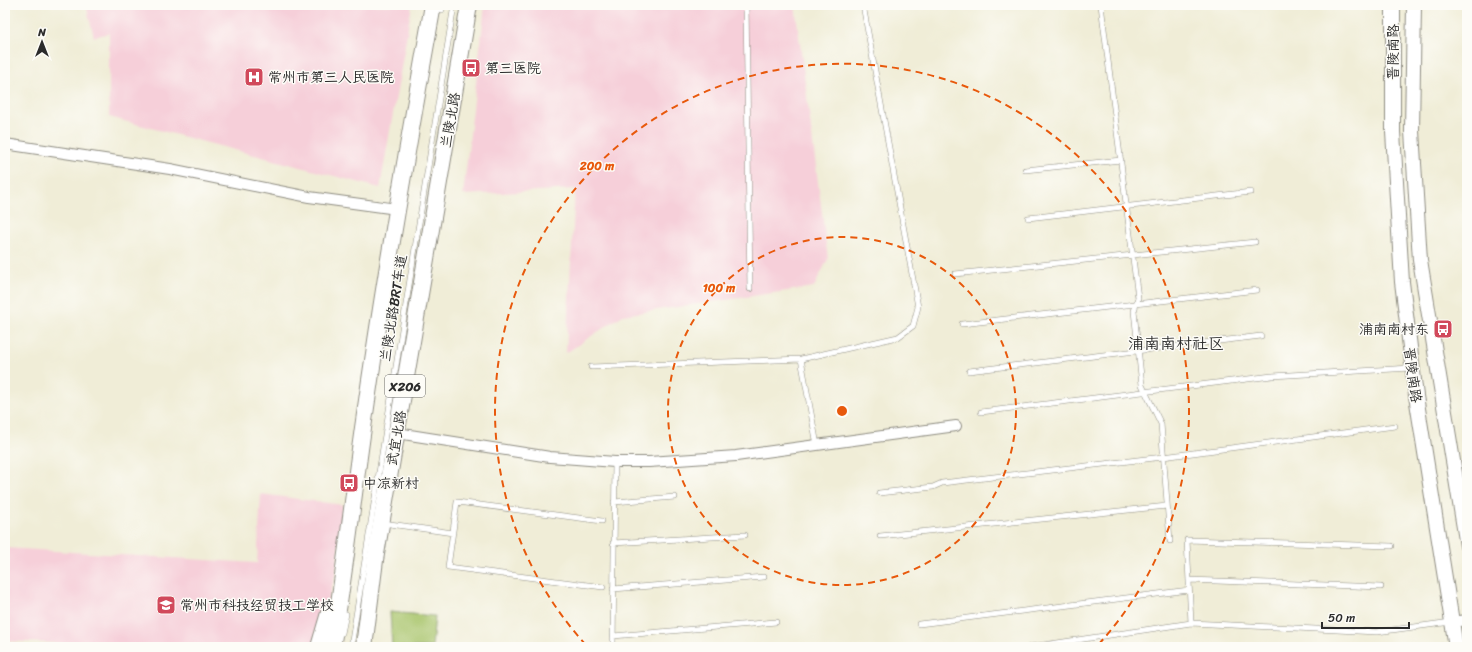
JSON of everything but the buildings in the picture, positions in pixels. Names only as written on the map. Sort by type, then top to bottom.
[{"type":"main road","name":"兰陵北路","points":[[434,212],[469,5]]},
{"type":"main road","name":"晋陵南路","points":[[1393,5],[1393,132],[1402,282],[1412,368],[1456,647]]},
{"type":"main road","name":"晋陵南路","points":[[1414,5],[1412,131],[1420,260],[1467,546]]},
{"type":"main road","points":[[396,209],[439,7]]},
{"type":"main road","name":"X206","points":[[364,647],[352,615],[346,558],[364,422],[396,209]]},
{"type":"main road","name":"武宜北路","points":[[352,615],[375,560],[434,212]]},
{"type":"main road","points":[[318,647],[346,558]]},
{"type":"main road","points":[[375,560],[375,647]]},
{"type":"main road","name":"X206","points":[[336,644],[352,615]]},
{"type":"street","points":[[5,144],[170,169],[310,197],[396,209]]},
{"type":"street","points":[[397,433],[550,457],[615,462],[649,462],[736,456],[956,426]]},
{"type":"street","points":[[1452,622],[1467,620]]},
{"type":"lane","name":"兰陵北路BRT车道","points":[[351,647],[352,615],[454,5]]},
{"type":"lane","points":[[746,5],[750,289]]},
{"type":"lane","points":[[591,367],[801,359],[898,337],[913,326],[918,307],[863,5]]},
{"type":"lane","points":[[1101,5],[1138,298],[1134,311],[1142,385],[1161,424],[1170,541]]},
{"type":"lane","points":[[1025,170],[1121,160]]},
{"type":"lane","points":[[1028,218],[1251,192]]},
{"type":"lane","points":[[955,274],[1255,242]]},
{"type":"lane","points":[[962,324],[1257,290]]},
{"type":"lane","points":[[969,371],[1261,336]]},
{"type":"lane","points":[[801,359],[817,445]]},
{"type":"lane","points":[[981,412],[1272,376],[1412,368]]},
{"type":"lane","points":[[879,493],[933,487],[950,482],[1164,457],[1395,426]]},
{"type":"lane","points":[[613,647],[615,462]]},
{"type":"lane","points":[[614,502],[676,497]]},
{"type":"lane","points":[[602,521],[457,502],[448,567],[603,587]]},
{"type":"lane","points":[[880,536],[1167,506]]},
{"type":"lane","points":[[382,523],[453,533]]},
{"type":"lane","points":[[613,543],[745,535]]},
{"type":"lane","points":[[1191,623],[1187,540],[1392,546]]},
{"type":"lane","points":[[613,589],[764,577]]},
{"type":"lane","points":[[1189,580],[1381,587]]},
{"type":"lane","points":[[919,624],[1189,590]]},
{"type":"lane","points":[[613,636],[776,622]]},
{"type":"lane","points":[[1030,647],[1191,623],[1377,632],[1452,622]]},
{"type":"shaded area","name":"常州市第三人民医院","points":[[86,5],[412,5],[380,188],[109,117],[109,33],[94,37]]},
{"type":"shaded area","points":[[485,5],[795,5],[828,259],[814,287],[623,315],[566,353],[575,189],[463,195]]},
{"type":"shaded area","name":"常州市科技经贸技工学校","points":[[261,494],[343,505],[336,572],[318,638],[314,647],[79,647],[78,644],[5,641],[5,548],[257,563]]},
{"type":"green space","points":[[390,612],[435,616],[432,647],[392,647]]},
{"type":"place","name":"第三医院","points":[[471,68]]},
{"type":"place","name":"常州市第三人民医院","points":[[254,77]]},
{"type":"place","name":"浦南南村东","points":[[1443,329]]},
{"type":"place","name":"中凉新村","points":[[349,483]]},
{"type":"place","name":"常州市科技经贸技工学校","points":[[166,605]]},
{"type":"district","name":"浦南南村社区","points":[[1176,343]]}]
